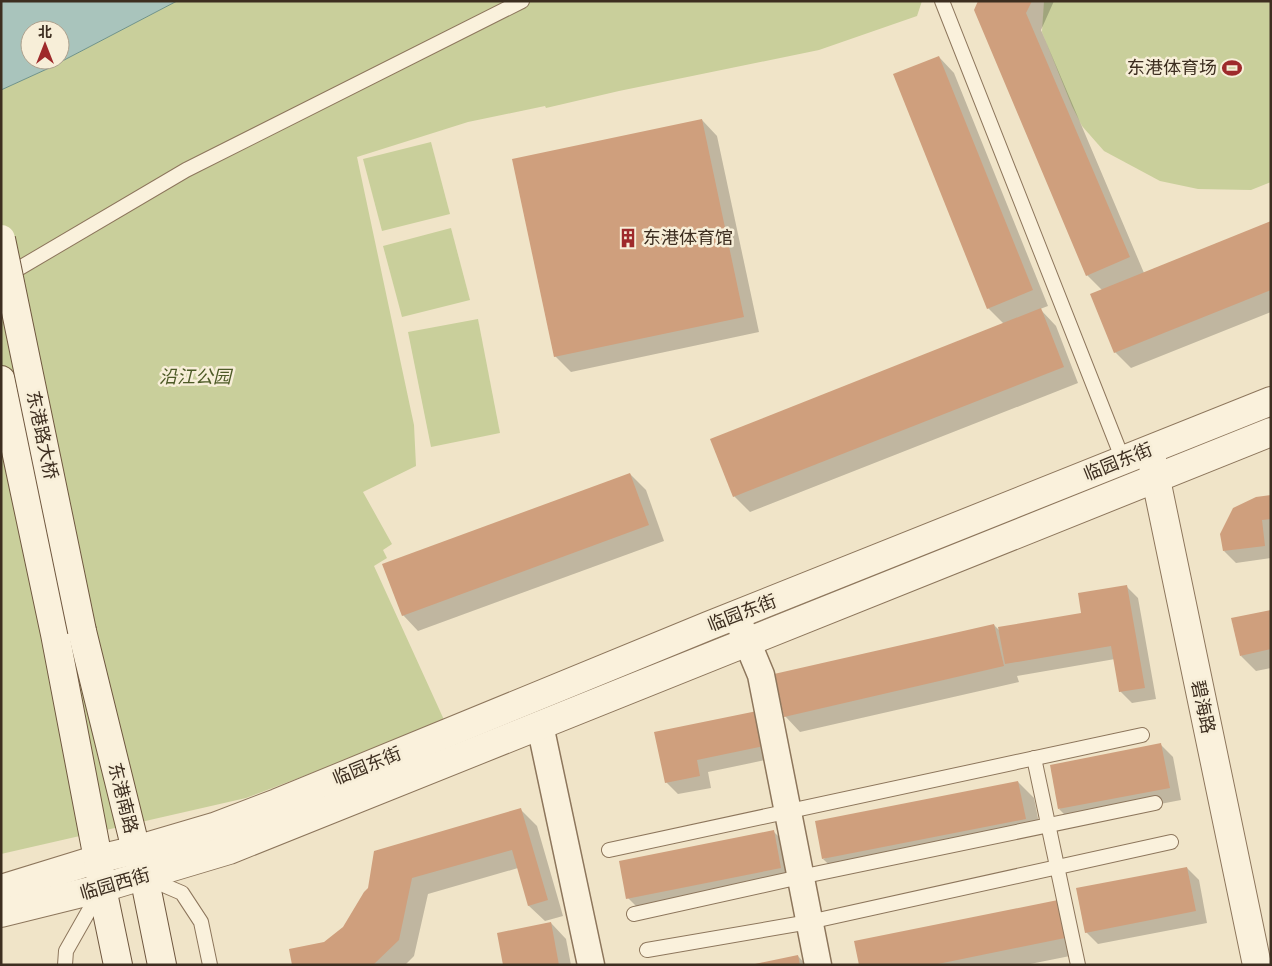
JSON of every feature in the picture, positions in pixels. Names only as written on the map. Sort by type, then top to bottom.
[{"type":"street","name":"东港路大桥","points":[[1,239],[82,631]]},
{"type":"street","name":"东港路大桥","points":[[1,380],[55,634]]},
{"type":"street","name":"临园东街","points":[[214,827],[1271,401]]},
{"type":"street","name":"临园东街","points":[[229,850],[1271,432]]},
{"type":"street","name":"碧海路","points":[[1150,449],[1257,965]]},
{"type":"street","points":[[736,616],[760,675],[818,965]]},
{"type":"street","name":"东港南路","points":[[82,631],[144,876],[162,965]]},
{"type":"street","name":"东港南路","points":[[55,634],[118,965]]},
{"type":"street","points":[[540,725],[591,965]]},
{"type":"street","name":"临园西街","points":[[1,889],[98,859],[214,827]]},
{"type":"street","name":"临园西街","points":[[1,914],[102,888],[229,850]]},
{"type":"lane","points":[[1,279],[186,170],[522,1]]},
{"type":"lane","points":[[942,1],[1123,460]]},
{"type":"lane","points":[[609,850],[1142,735]]},
{"type":"lane","points":[[1034,758],[1078,965]]},
{"type":"lane","points":[[634,914],[800,877],[1156,803]]},
{"type":"lane","points":[[647,950],[809,922],[1171,842]]},
{"type":"lane","points":[[144,876],[182,893],[201,922],[210,965]]},
{"type":"lane","points":[[65,965],[66,951],[102,888]]},
{"type":"green space","name":"沿江公园","points":[[177,1],[922,1],[917,16],[819,50],[546,108],[545,106],[468,122],[357,157],[414,425],[416,466],[363,492],[392,544],[383,550],[387,558],[374,566],[445,722],[246,798],[1,854],[1,90],[45,70],[70,70],[70,57]]},
{"type":"green space","points":[[1044,1],[1271,1],[1271,182],[1251,190],[1198,189],[1160,181],[1104,151],[1082,126],[1042,32]]},
{"type":"green space","points":[[431,142],[450,214],[382,231],[363,159]]},
{"type":"green space","points":[[451,228],[470,300],[402,317],[383,246]]},
{"type":"green space","points":[[478,319],[500,433],[431,447],[408,332]]},
{"type":"water","points":[[1,1],[177,1],[70,57],[70,20],[20,20],[20,70],[45,70],[1,90]]},
{"type":"building","points":[[978,1],[1032,1],[1026,13],[1130,257],[1086,276],[974,10]]},
{"type":"building","points":[[939,56],[1033,290],[987,309],[893,74]]},
{"type":"building","name":"东港体育馆","points":[[702,119],[744,317],[554,357],[512,159]]},
{"type":"building","points":[[1271,221],[1271,290],[1114,353],[1090,294]]},
{"type":"building","points":[[1041,308],[1064,367],[733,497],[710,439]]},
{"type":"building","points":[[630,473],[649,525],[402,616],[382,564]]},
{"type":"building","points":[[1271,495],[1271,519],[1262,520],[1265,546],[1223,551],[1220,534],[1233,508],[1256,497]]},
{"type":"building","points":[[1127,585],[1145,688],[1119,692],[1111,646],[1005,664],[998,627],[1081,613],[1078,593]]},
{"type":"building","points":[[1271,610],[1271,649],[1240,656],[1231,618]]},
{"type":"building","points":[[994,624],[1004,666],[784,717],[774,674]]},
{"type":"building","points":[[762,710],[769,745],[697,760],[700,776],[665,783],[654,732]]},
{"type":"building","points":[[1161,743],[1170,788],[1058,809],[1050,765]]},
{"type":"building","points":[[1018,781],[1026,819],[822,859],[815,821]]},
{"type":"building","points":[[521,808],[548,900],[528,906],[512,850],[412,878],[399,940],[373,965],[292,965],[289,949],[324,942],[343,927],[368,888],[374,851]]},
{"type":"building","points":[[774,830],[781,868],[626,899],[619,861]]},
{"type":"building","points":[[1187,867],[1196,911],[1085,933],[1076,888]]},
{"type":"building","points":[[1058,900],[1065,938],[933,965],[859,965],[854,941]]},
{"type":"building","points":[[551,922],[559,965],[503,965],[497,933]]},
{"type":"building","points":[[798,955],[800,965],[755,965],[755,964]]},
{"type":"place","name":"东港体育场","points":[[1232,68]]},
{"type":"place","name":"东港体育馆","points":[[628,238]]}]
